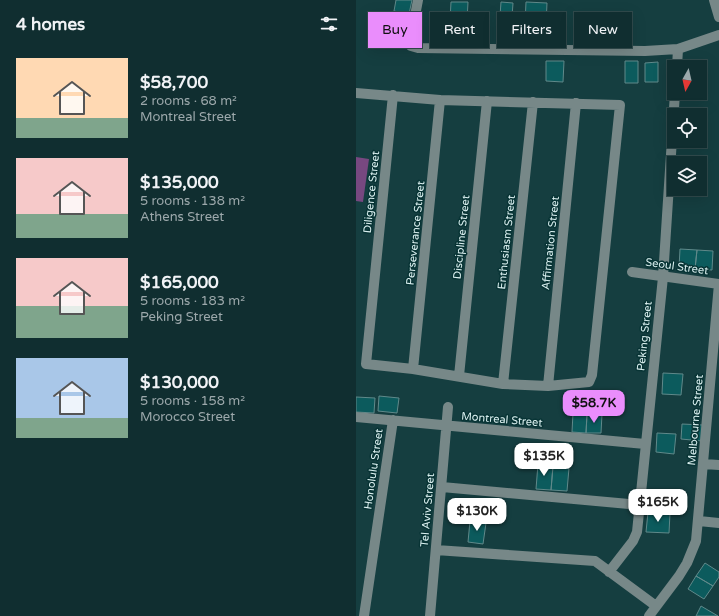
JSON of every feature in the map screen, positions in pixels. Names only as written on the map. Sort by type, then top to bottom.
[{"type":"street","points":[[418,0],[410,42],[411,46],[424,49],[645,51],[678,49],[719,35]]},
{"type":"street","points":[[714,0],[719,17]]},
{"type":"street","points":[[677,60],[678,49]]},
{"type":"street","points":[[356,93],[440,100],[620,105],[592,375],[589,382],[548,386],[503,384],[413,369]]},
{"type":"street","name":"Diligence Street","points":[[393,95],[366,364],[413,369]]},
{"type":"street","name":"Perseverance Street","points":[[413,369],[440,100]]},
{"type":"street","name":"Peking Street","points":[[609,572],[633,541],[637,532],[663,277],[675,100]]},
{"type":"street","name":"Discipline Street","points":[[458,376],[487,101]]},
{"type":"street","name":"Enthusiasm Street","points":[[503,384],[533,102]]},
{"type":"street","name":"Affirmation Street","points":[[548,386],[576,103]]},
{"type":"street","name":"Seoul Street","points":[[632,272],[719,284]]},
{"type":"street","name":"Melbourne Street","points":[[649,616],[687,563],[696,541],[704,464],[714,402],[719,284]]},
{"type":"street","name":"Tel Aviv Street","points":[[430,616],[448,407]]},
{"type":"street","name":"Montreal Street","points":[[356,417],[646,444]]},
{"type":"street","name":"Honolulu Street","points":[[364,616],[393,420]]},
{"type":"street","points":[[704,464],[719,465]]},
{"type":"street","points":[[442,487],[640,505]]},
{"type":"street","points":[[699,521],[719,523]]},
{"type":"street","points":[[436,550],[595,561],[656,606]]},
{"type":"shaded area","points":[[356,157],[369,159],[363,202],[356,201]]},
{"type":"building","points":[[396,0],[412,0],[409,12],[394,11]]},
{"type":"building","points":[[451,2],[468,2],[467,12],[450,12]]},
{"type":"building","points":[[501,2],[513,3],[512,12],[500,12]]},
{"type":"building","points":[[526,2],[547,3],[547,12],[526,12]]},
{"type":"building","points":[[546,61],[564,61],[563,82],[546,81]]},
{"type":"building","points":[[625,61],[638,61],[638,83],[625,83]]},
{"type":"building","points":[[658,62],[658,82],[645,82],[645,63]]},
{"type":"building","points":[[680,249],[697,250],[695,269],[679,268]]},
{"type":"building","points":[[697,250],[713,251],[712,270],[695,269]]},
{"type":"building","points":[[663,373],[683,374],[681,395],[662,394]]},
{"type":"building","points":[[379,396],[399,398],[397,413],[378,411]]},
{"type":"building","points":[[356,397],[375,398],[374,413],[356,412]]},
{"type":"building","points":[[573,413],[587,414],[586,433],[572,432]]},
{"type":"building","points":[[587,414],[602,414],[601,433],[586,433]]},
{"type":"building","points":[[682,424],[703,425],[702,441],[681,439]]},
{"type":"building","points":[[657,433],[676,434],[674,454],[656,452]]},
{"type":"building","points":[[538,464],[553,466],[551,490],[536,489]]},
{"type":"building","points":[[553,466],[569,468],[567,491],[551,490]]},
{"type":"building","points":[[648,512],[670,513],[669,533],[646,532]]},
{"type":"building","points":[[470,521],[486,523],[483,544],[468,542]]},
{"type":"building","points":[[705,563],[719,572],[719,577],[713,586],[696,576]]},
{"type":"building","points":[[696,576],[713,586],[704,599],[688,589]]},
{"type":"building","points":[[701,606],[718,616],[696,616]]}]
